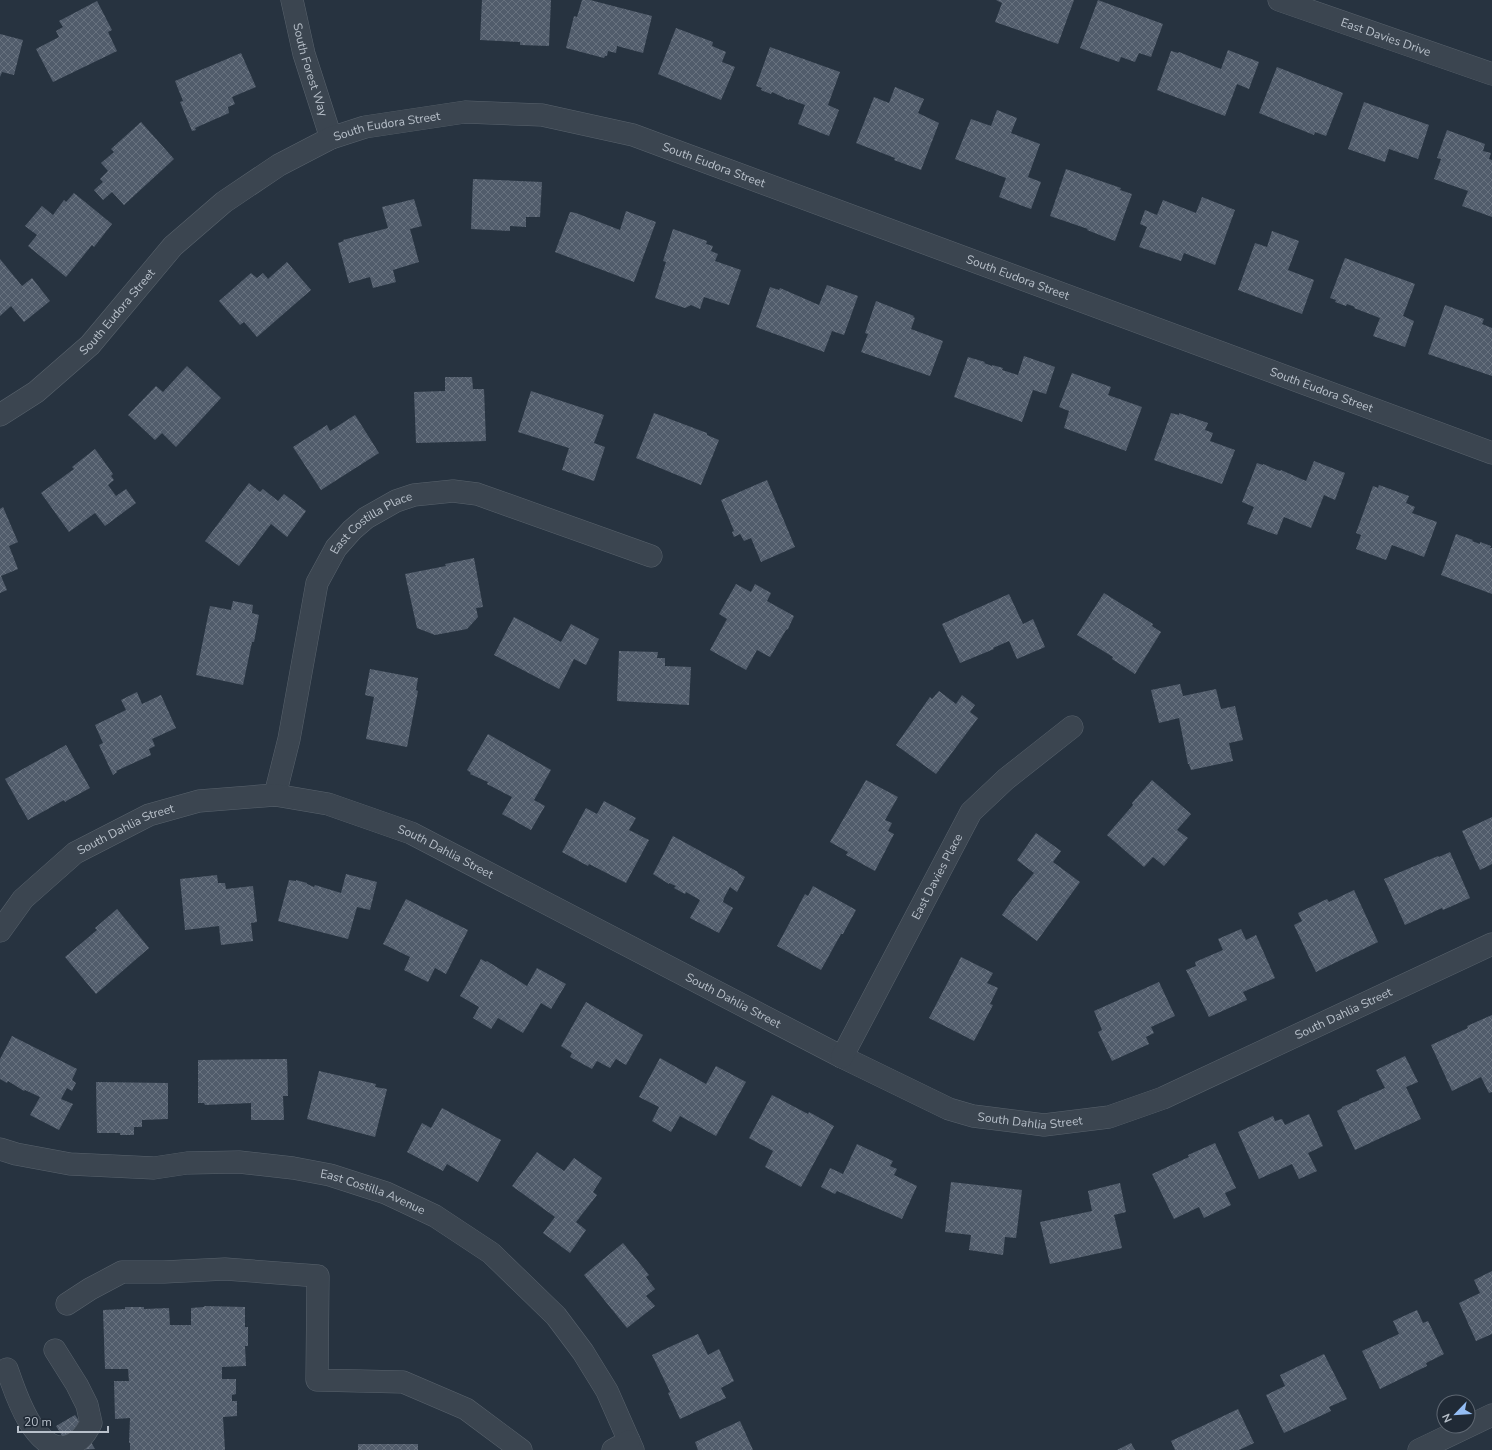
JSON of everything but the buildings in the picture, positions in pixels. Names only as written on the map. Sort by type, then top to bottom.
[{"type":"street","name":"South Forest Way","points":[[292,0],[304,54],[331,138]]},
{"type":"street","name":"East Davies Drive","points":[[1279,0],[1492,74]]},
{"type":"street","name":"South Eudora Street","points":[[0,415],[36,392],[90,345],[173,246],[224,202],[279,165],[331,138],[365,127],[466,112],[542,115],[633,135],[1492,453]]},
{"type":"street","name":"East Costilla Place","points":[[276,795],[289,739],[317,583],[336,548],[352,530],[366,518],[396,501],[414,495],[453,491],[477,494],[651,556]]},
{"type":"street","name":"East Davies Place","points":[[842,1057],[971,812],[1006,779],[1072,727]]},
{"type":"street","name":"South Dahlia Street","points":[[0,931],[22,899],[75,853],[149,815],[199,801],[276,795],[328,804],[411,833],[842,1057],[949,1109],[973,1116],[1044,1125],[1110,1117],[1163,1098],[1492,944]]},
{"type":"street","name":"East Costilla Avenue","points":[[0,1149],[16,1154],[70,1164],[154,1168],[187,1163],[239,1162],[293,1168],[330,1175],[386,1193],[435,1216],[491,1253],[556,1316],[583,1352],[607,1391],[625,1447]]},
{"type":"street","points":[[66,1304],[122,1272],[164,1272],[225,1269],[318,1276],[317,1380],[403,1382],[466,1409],[521,1450]]},
{"type":"street","points":[[7,1369],[22,1412],[38,1436],[49,1446],[61,1448],[74,1444],[85,1435],[92,1423],[87,1405],[77,1385],[55,1350]]},
{"type":"street","points":[[1419,1450],[1492,1415]]}]
